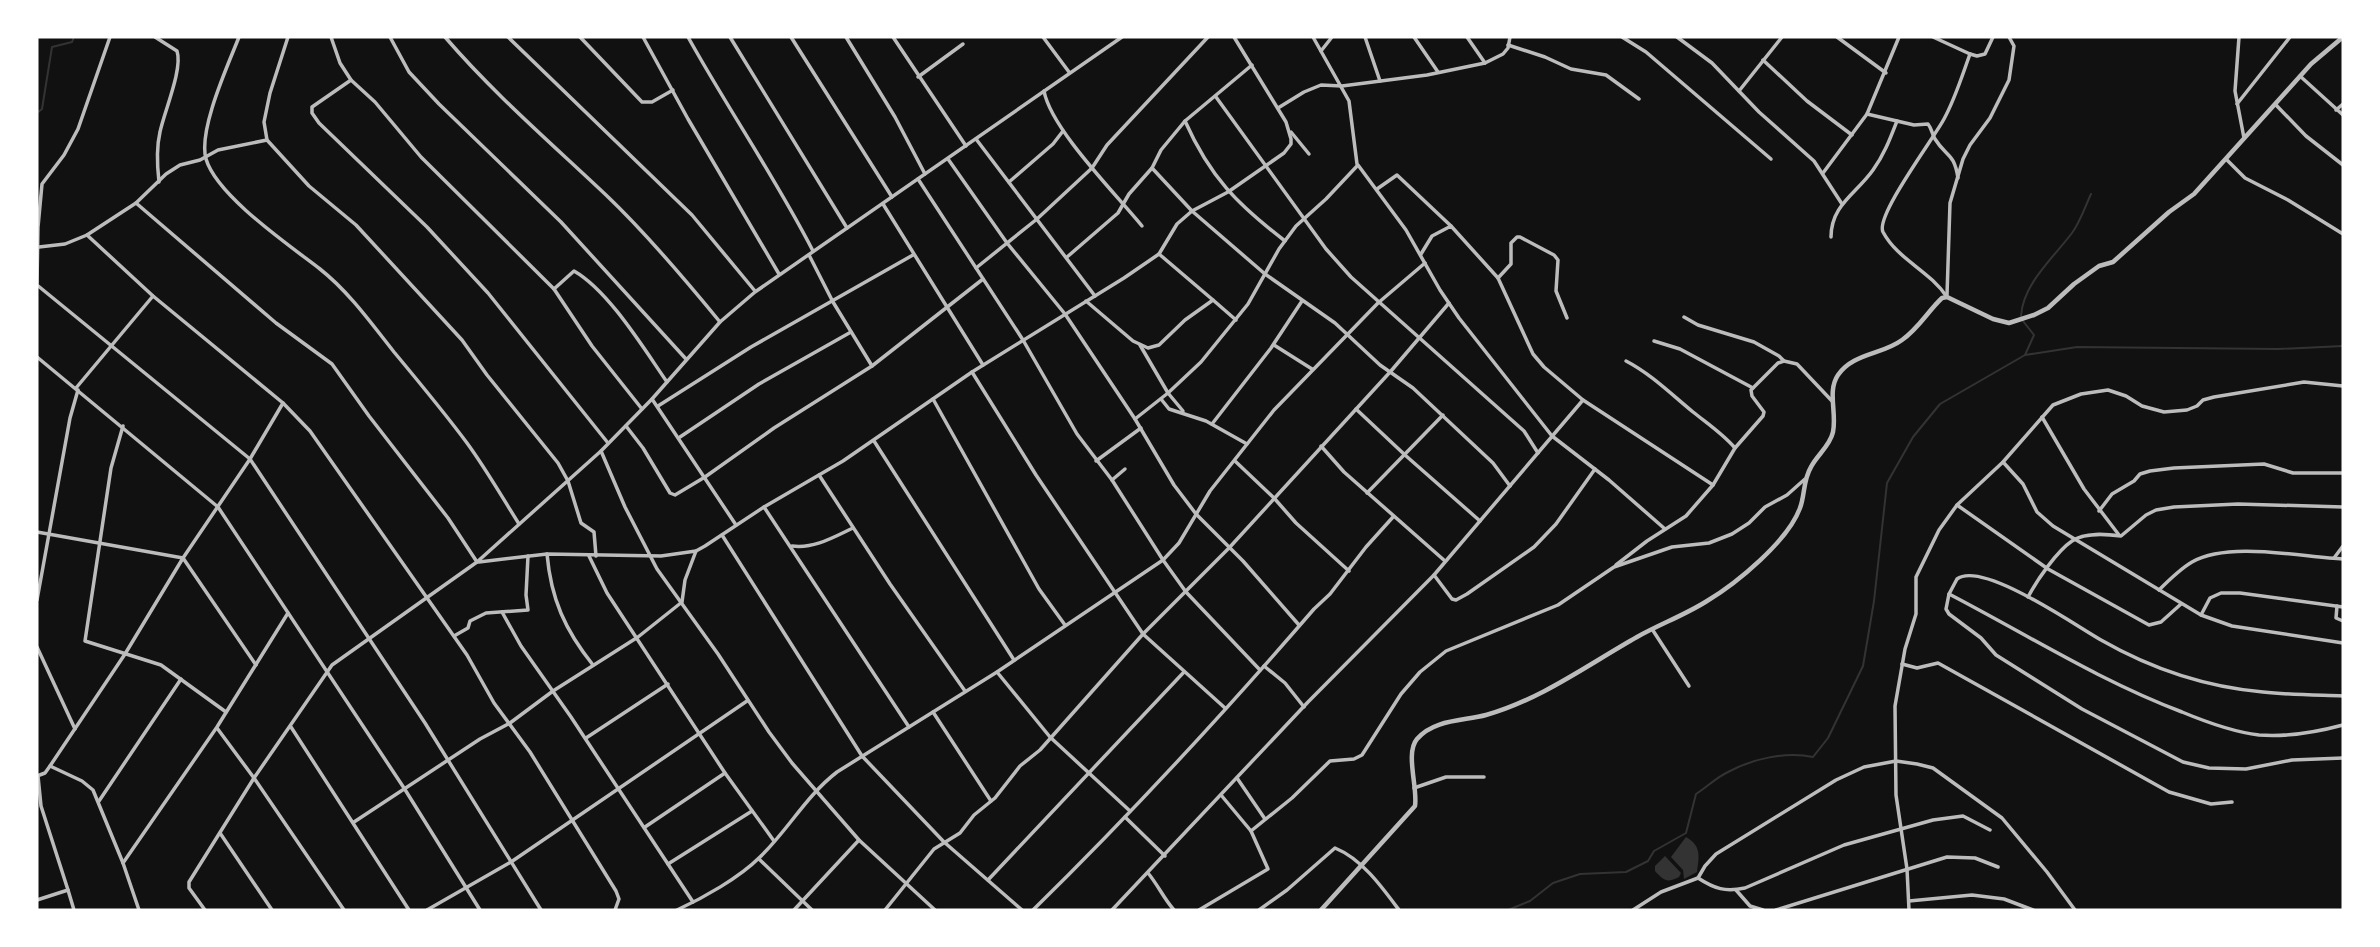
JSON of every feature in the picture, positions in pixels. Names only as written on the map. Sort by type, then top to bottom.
[{"type":"street","points":[[110,37],[78,129],[64,155],[42,184],[37,284],[250,459],[449,760],[541,910]]},
{"type":"street","points":[[155,37],[179,55],[159,135],[159,182]]},
{"type":"street","points":[[239,37],[213,101],[206,138],[206,157],[217,178],[272,231],[323,271],[365,315],[467,443],[519,524]]},
{"type":"street","points":[[288,37],[266,112],[264,122],[267,141],[309,186],[356,225],[434,307],[548,449],[568,481],[581,523],[594,532],[596,556]]},
{"type":"street","points":[[331,37],[340,63],[351,80],[375,103],[421,157],[554,289],[592,346],[642,409]]},
{"type":"street","points":[[390,37],[409,72],[561,222],[686,359]]},
{"type":"street","points":[[445,37],[492,89],[615,204],[677,270],[720,322]]},
{"type":"street","points":[[508,37],[692,215],[755,292]]},
{"type":"street","points":[[580,37],[642,102],[652,102],[673,90]]},
{"type":"street","points":[[643,37],[779,274]]},
{"type":"street","points":[[688,37],[764,161],[833,302],[872,366]]},
{"type":"street","points":[[730,37],[847,228]]},
{"type":"street","points":[[791,37],[892,197]]},
{"type":"street","points":[[846,37],[925,174]]},
{"type":"street","points":[[892,37],[966,146]]},
{"type":"street","points":[[1043,37],[1069,72]]},
{"type":"street","points":[[205,910],[188,885],[254,778],[327,670],[477,562],[601,451],[652,399],[720,322],[755,292],[1122,37]]},
{"type":"street","points":[[976,268],[1037,219],[1092,168],[1107,145],[1208,37]]},
{"type":"street","points":[[1234,37],[1291,132],[1309,155]]},
{"type":"street","points":[[1312,37],[1342,86],[1351,111],[1358,165],[1421,254],[1448,303],[1552,436],[1665,529]]},
{"type":"street","points":[[1321,51],[1332,37]]},
{"type":"street","points":[[1365,37],[1380,81]]},
{"type":"street","points":[[1414,37],[1438,73]]},
{"type":"street","points":[[1467,37],[1485,63]]},
{"type":"street","points":[[1278,108],[1321,85],[1342,86],[1380,81],[1485,63],[1503,54],[1510,37]]},
{"type":"street","points":[[1622,37],[1646,52],[1771,159]]},
{"type":"street","points":[[1677,37],[1712,62],[1759,112],[1801,148],[1823,173],[1842,204]]},
{"type":"street","points":[[1739,91],[1782,37]]},
{"type":"street","points":[[1837,37],[1886,73]]},
{"type":"street","points":[[1823,173],[1867,114],[1899,37]]},
{"type":"street","points":[[1933,37],[1977,56],[1985,54],[1993,37]]},
{"type":"street","points":[[1947,297],[1950,203],[1963,159],[1990,118],[2009,80],[2014,46],[2009,37]]},
{"type":"street","points":[[2239,37],[2235,92],[2244,139]]},
{"type":"street","points":[[2237,104],[2290,37]]},
{"type":"street","points":[[1970,54],[1952,102],[1933,137],[1902,183],[1881,229],[1902,256],[1930,275],[1947,297],[1993,319],[2009,323],[2048,308],[2074,284],[2099,266],[2113,261],[2169,212],[2188,200],[2300,76],[2321,54],[2343,37]]},
{"type":"street","points":[[918,77],[963,44]]},
{"type":"street","points":[[1508,45],[1571,69],[1606,75],[1639,99]]},
{"type":"street","points":[[1763,60],[1807,101],[1852,135]]},
{"type":"street","points":[[1067,257],[1112,219],[1185,121],[1252,65]]},
{"type":"street","points":[[2300,76],[2343,115]]},
{"type":"street","points":[[351,80],[312,107],[312,113],[488,293],[608,443]]},
{"type":"street","points":[[1044,91],[1049,109],[1064,130],[1092,168],[1142,226]]},
{"type":"street","points":[[1216,97],[1326,249],[1378,303],[1524,431],[1538,453]]},
{"type":"street","points":[[2336,110],[2343,104]]},
{"type":"street","points":[[2276,105],[2306,136],[2343,165]]},
{"type":"street","points":[[1867,114],[1914,125],[1928,124],[1933,137],[1951,155],[1958,180]]},
{"type":"street","points":[[1185,121],[1198,149],[1228,192],[1285,241]]},
{"type":"street","points":[[1832,237],[1831,222],[1842,204],[1872,172],[1885,153],[1897,121]]},
{"type":"street","points":[[1009,182],[1053,144],[1064,130]]},
{"type":"street","points":[[477,562],[547,554],[649,555],[695,551],[874,441],[972,372],[1159,254],[1177,224],[1192,211],[1228,192],[1288,150],[1291,132]]},
{"type":"street","points":[[976,139],[1095,296]]},
{"type":"street","points":[[39,247],[65,244],[87,235],[136,203],[166,174],[180,165],[206,157],[218,150],[267,141]]},
{"type":"street","points":[[2225,158],[2245,178],[2343,233]]},
{"type":"street","points":[[947,159],[1007,243],[1065,314],[1135,419],[1174,485],[1196,514],[1275,595],[1299,625]]},
{"type":"street","points":[[1135,419],[1168,393],[1200,362],[1258,290],[1285,241],[1305,217],[1358,165]]},
{"type":"street","points":[[1152,168],[1192,211],[1265,274],[1335,323],[1380,365],[1391,371],[1443,415],[1493,463],[1510,486]]},
{"type":"street","points":[[1377,189],[1397,175],[1451,226],[1497,278],[1534,354],[1552,375],[1583,400],[1713,485]]},
{"type":"street","points":[[918,179],[1023,340],[1077,434],[1112,480],[1186,592],[1261,668],[1285,683],[1304,706]]},
{"type":"street","points":[[136,203],[276,323],[332,364],[448,518],[477,562]]},
{"type":"street","points":[[883,204],[983,365]]},
{"type":"street","points":[[1421,254],[1432,236],[1451,226]]},
{"type":"street","points":[[87,235],[153,296],[284,403],[310,431],[429,597],[494,702],[573,819],[616,891],[619,899],[615,910]]},
{"type":"street","points":[[1497,278],[1511,264],[1510,247],[1517,237],[1554,255],[1559,264],[1556,291],[1567,318]]},
{"type":"street","points":[[1159,254],[1236,320]]},
{"type":"street","points":[[658,406],[751,347],[913,255]]},
{"type":"street","points":[[677,910],[693,903],[759,859],[830,777],[997,672],[1163,560],[1180,543],[1210,491],[1274,410],[1378,303],[1425,263]]},
{"type":"street","points":[[554,289],[574,271],[587,281],[621,318],[667,382]]},
{"type":"street","points":[[626,426],[648,455],[672,495],[705,477],[774,428],[872,366],[983,279]]},
{"type":"street","points":[[37,600],[77,389],[153,296]]},
{"type":"street","points":[[1321,910],[1412,810],[1416,800],[1413,747],[1416,739],[1440,724],[1509,708],[1717,594],[1788,529],[1800,507],[1805,479],[1810,468],[1831,439],[1834,420],[1833,388],[1836,378],[1858,358],[1901,341],[1921,323],[1938,301],[1947,297]]},
{"type":"street","points":[[1087,301],[1109,322],[1147,348],[1159,345],[1185,320],[1213,300]]},
{"type":"street","points":[[1212,424],[1274,345],[1302,301]]},
{"type":"street","points":[[885,910],[909,884],[934,849],[960,833],[1020,766],[1040,750],[1099,687],[1143,634],[1229,548],[1391,371],[1448,303]]},
{"type":"street","points":[[1684,317],[1698,325],[1754,342],[1784,361],[1797,365],[1833,403]]},
{"type":"street","points":[[680,438],[759,384],[851,332]]},
{"type":"street","points":[[1654,341],[1679,349],[1753,388]]},
{"type":"street","points":[[1140,345],[1168,393],[1184,413]]},
{"type":"street","points":[[1274,345],[1312,369]]},
{"type":"street","points":[[37,358],[123,426],[218,507],[404,788],[480,910]]},
{"type":"street","points":[[1626,361],[1640,368],[1670,391],[1719,431],[1735,448]]},
{"type":"street","points":[[1251,831],[1292,798],[1331,761],[1354,759],[1362,755],[1401,694],[1420,672],[1446,651],[1558,605],[1686,516],[1713,485],[1735,448],[1763,416],[1751,393],[1753,388],[1778,363],[1784,361]]},
{"type":"street","points":[[972,372],[1113,593],[1143,634],[1225,708]]},
{"type":"street","points":[[1901,910],[1909,909],[1909,901],[1896,795],[1895,706],[1902,664],[1916,614],[1919,569],[1939,530],[1957,505],[2003,462],[2053,405],[2081,394],[2108,390],[2126,396],[2142,406],[2164,412],[2187,410],[2214,397],[2304,382],[2343,386]]},
{"type":"street","points":[[652,399],[736,525]]},
{"type":"street","points":[[933,399],[1039,589],[1065,625]]},
{"type":"street","points":[[1161,399],[1169,409],[1212,424],[1247,444]]},
{"type":"street","points":[[1112,910],[1304,706],[1434,575],[1583,400]]},
{"type":"street","points":[[74,910],[41,806],[37,776],[50,766],[125,654],[183,558],[284,403]]},
{"type":"street","points":[[1356,409],[1480,521]]},
{"type":"street","points":[[1367,493],[1443,415]]},
{"type":"street","points":[[2042,417],[2099,511],[2121,536]]},
{"type":"street","points":[[123,426],[111,468],[85,641],[161,665],[226,712]]},
{"type":"street","points":[[1097,461],[1140,428]]},
{"type":"street","points":[[874,441],[1014,660]]},
{"type":"street","points":[[1321,446],[1343,472],[1445,561]]},
{"type":"street","points":[[601,451],[649,555],[792,763],[859,840],[935,910]]},
{"type":"street","points":[[1235,461],[1296,523],[1349,570]]},
{"type":"street","points":[[2003,462],[2023,484],[2038,512],[2053,526],[2201,615],[2232,626],[2343,643]]},
{"type":"street","points":[[2099,511],[2112,495],[2140,474],[2150,471],[2264,464],[2293,473],[2343,473]]},
{"type":"street","points":[[1112,480],[1125,469]]},
{"type":"street","points":[[1434,575],[1452,599],[1456,600],[1467,594],[1534,547],[1556,524],[1595,469]]},
{"type":"street","points":[[819,475],[965,691]]},
{"type":"street","points":[[1614,566],[1672,547],[1709,543],[1732,534],[1805,479]]},
{"type":"street","points":[[2028,597],[2037,580],[2073,540],[2102,534],[2121,536],[2156,510],[2238,504],[2343,507]]},
{"type":"street","points":[[1957,505],[2048,569],[2149,625],[2161,622],[2181,604]]},
{"type":"street","points":[[764,507],[909,727]]},
{"type":"street","points":[[1033,910],[1125,817],[1225,708],[1393,517]]},
{"type":"street","points":[[791,546],[811,545],[853,528]]},
{"type":"street","points":[[37,532],[98,545],[183,558],[256,665]]},
{"type":"street","points":[[722,535],[862,756],[944,842],[1022,910]]},
{"type":"street","points":[[2333,558],[2343,546]]},
{"type":"street","points":[[354,822],[510,723],[553,691],[638,637],[682,603],[685,580],[695,551]]},
{"type":"street","points":[[2159,590],[2191,562],[2216,553],[2251,551],[2343,559]]},
{"type":"street","points":[[547,554],[558,611],[593,665]]},
{"type":"street","points":[[454,636],[468,628],[473,617],[486,613],[528,610],[528,556]]},
{"type":"street","points":[[589,556],[603,585],[725,773],[774,841]]},
{"type":"street","points":[[2343,696],[2262,692],[2226,687],[2147,664],[2085,632],[2028,597],[1980,576],[1967,575],[1957,579],[1949,594],[1946,609],[1949,614],[1981,638],[1996,655],[2082,709],[2183,762],[2209,768],[2245,769],[2291,760],[2343,758]]},
{"type":"street","points":[[2201,615],[2210,598],[2221,593],[2241,593],[2343,607]]},
{"type":"street","points":[[1949,594],[2115,685],[2191,716],[2259,735],[2277,735],[2343,725]]},
{"type":"street","points":[[2337,606],[2336,618],[2343,621]]},
{"type":"street","points":[[123,863],[226,712],[289,612]]},
{"type":"street","points":[[502,612],[521,646],[586,738],[693,903]]},
{"type":"street","points":[[1651,629],[1689,686]]},
{"type":"street","points":[[37,647],[75,729]]},
{"type":"street","points":[[1902,664],[1917,668],[1938,663],[2169,792],[2211,804],[2232,803]]},
{"type":"street","points":[[988,880],[1184,671]]},
{"type":"street","points":[[997,672],[1051,737],[1088,775],[1130,811]]},
{"type":"street","points":[[99,801],[181,680]]},
{"type":"street","points":[[586,738],[668,684]]},
{"type":"street","points":[[427,910],[511,862],[747,701]]},
{"type":"street","points":[[933,711],[991,801]]},
{"type":"street","points":[[216,727],[344,910]]},
{"type":"street","points":[[291,727],[409,910]]},
{"type":"street","points":[[1633,910],[1661,892],[1698,878],[1704,866],[1716,854],[1836,780],[1864,767],[1896,761],[1933,768],[2002,818],[2075,910]]},
{"type":"street","points":[[50,766],[82,781],[93,790],[139,910]]},
{"type":"street","points":[[645,827],[725,773]]},
{"type":"street","points":[[1414,788],[1446,777],[1484,777]]},
{"type":"street","points":[[1237,778],[1265,819]]},
{"type":"street","points":[[1199,910],[1267,870],[1251,831],[1222,795]]},
{"type":"street","points":[[668,864],[752,811]]},
{"type":"street","points":[[1698,878],[1716,890],[1745,888],[1844,845],[1933,820],[1962,816],[1990,830]]},
{"type":"street","points":[[1125,817],[1165,856]]},
{"type":"street","points":[[220,834],[272,910]]},
{"type":"street","points":[[794,910],[859,840]]},
{"type":"street","points":[[1259,910],[1287,890],[1335,848],[1362,867],[1399,910]]},
{"type":"street","points":[[1776,910],[1947,857],[1963,856],[1986,861],[1998,867]]},
{"type":"street","points":[[759,859],[812,910]]},
{"type":"street","points":[[1148,873],[1164,892],[1166,901],[1174,910]]},
{"type":"street","points":[[37,900],[68,890]]},
{"type":"street","points":[[1736,890],[1750,906],[1763,910]]},
{"type":"street","points":[[1909,901],[1972,895],[2004,899],[2033,910]]},
{"type":"shaded area","points":[[1686,837],[1695,844],[1699,857],[1697,872],[1684,879],[1683,870],[1671,857]]},
{"type":"shaded area","points":[[1665,856],[1681,873],[1679,877],[1666,880],[1655,871],[1655,866]]},
{"type":"waterway","points":[[37,113],[42,109],[52,47],[72,42],[74,37]]},
{"type":"waterway","points":[[2021,316],[2023,304],[2033,282],[2075,229],[2091,194]]},
{"type":"waterway","points":[[2023,321],[2034,335],[2025,355]]},
{"type":"waterway","points":[[1508,910],[1530,901],[1553,883],[1580,874],[1626,872],[1648,861],[1654,851],[1686,833],[1696,794],[1728,772],[1769,757],[1813,757],[1828,738],[1863,666],[1874,601],[1887,483],[1913,437],[1940,404],[2025,355],[2077,347],[2278,349],[2343,346]]}]
